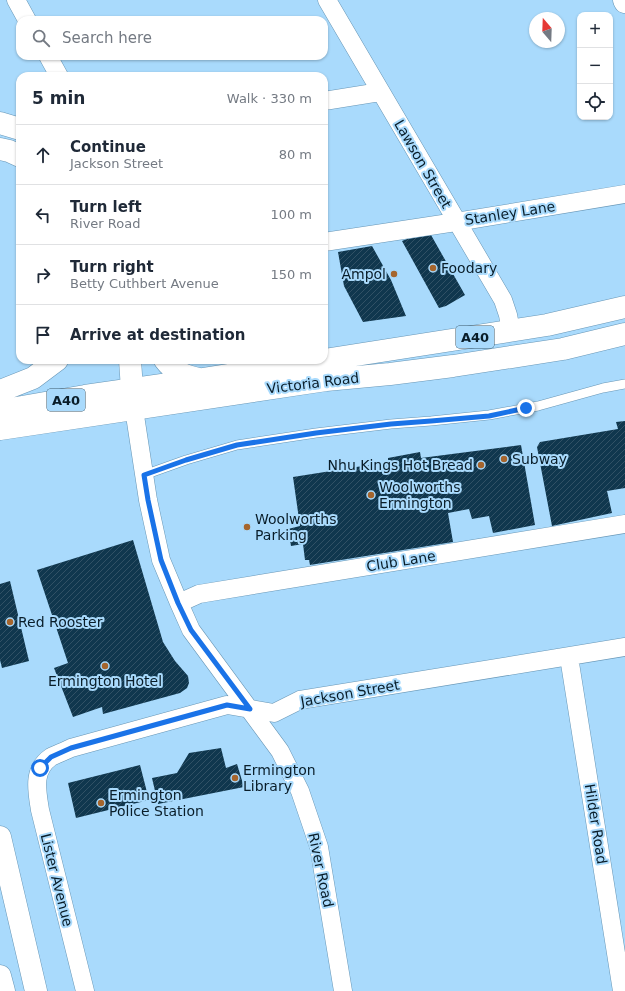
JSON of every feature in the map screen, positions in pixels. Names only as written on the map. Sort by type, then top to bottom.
[{"type":"highway","points":[[0,123],[16,128]]},
{"type":"highway","points":[[0,149],[16,154]]},
{"type":"highway","name":"Victoria Road","points":[[328,359],[547,325],[625,307]]},
{"type":"highway","name":"Victoria Road","points":[[133,399],[390,374],[453,366],[563,349],[625,334]]},
{"type":"highway","points":[[0,391],[33,378],[52,364]]},
{"type":"highway","points":[[130,364],[133,399]]},
{"type":"highway","points":[[168,364],[176,372],[187,377],[204,379]]},
{"type":"highway","name":"Victoria Road","points":[[1,426],[133,399],[204,379],[298,364]]},
{"type":"highway","points":[[0,837],[36,991]]},
{"type":"highway","points":[[0,976],[4,991]]},
{"type":"street","points":[[16,0],[25,16]]},
{"type":"street","name":"Lawson Street","points":[[327,0],[503,300],[511,331]]},
{"type":"street","points":[[50,60],[57,72]]},
{"type":"street","points":[[328,100],[380,92]]},
{"type":"street","name":"Stanley Lane","points":[[328,241],[625,194]]},
{"type":"street","name":"River Road","points":[[133,399],[148,500],[161,560],[178,603],[191,630],[280,751],[300,791],[319,847],[342,991]]},
{"type":"street","name":"Club Lane","points":[[178,603],[199,594],[625,524]]},
{"type":"street","name":"Jackson Street","points":[[40,768],[51,757],[71,748],[227,705],[274,713],[300,700],[625,647]]},
{"type":"street","name":"Hilder Road","points":[[569,657],[622,991]]},
{"type":"street","name":"Lister Avenue","points":[[40,768],[36,787],[40,810],[84,991]]},
{"type":"lane","points":[[144,475],[186,460],[237,445],[316,433],[391,424],[489,416],[538,406],[603,388],[625,384]]},
{"type":"building","name":"Foodary","points":[[431,235],[465,295],[446,306],[439,308],[402,241]]},
{"type":"building","points":[[372,246],[391,280],[406,316],[363,322],[344,286],[338,252]]},
{"type":"building","points":[[625,421],[625,488],[607,491],[612,513],[552,526],[537,447],[540,442],[618,429],[616,422]]},
{"type":"building","name":"Woolworths Ermington","points":[[521,445],[535,525],[493,533],[489,516],[472,519],[469,509],[448,513],[453,542],[310,565],[309,560],[305,560],[303,544],[291,546],[288,529],[300,526],[293,477],[388,462],[388,458],[420,452],[421,458]]},
{"type":"building","points":[[133,540],[163,642],[175,661],[188,676],[189,683],[187,688],[180,693],[103,714],[102,707],[73,717],[54,668],[68,663],[37,570]]},
{"type":"building","name":"Red Rooster","points":[[10,581],[29,661],[2,668],[0,660],[0,584]]},
{"type":"building","points":[[221,748],[226,768],[237,764],[244,787],[158,804],[152,778],[177,773],[189,753]]},
{"type":"building","points":[[140,765],[149,800],[76,818],[68,783]]},
{"type":"place","name":"Foodary","points":[[433,268]]},
{"type":"place","name":"Ampol","points":[[394,274]]},
{"type":"place","name":"Subway","points":[[504,459]]},
{"type":"place","name":"Nhu Kings Hot Bread","points":[[481,465]]},
{"type":"place","name":"Woolworths Ermington","points":[[371,495]]},
{"type":"place","name":"Woolworths Parking","points":[[247,527]]},
{"type":"place","name":"Red Rooster","points":[[10,622]]},
{"type":"place","name":"Ermington Hotel","points":[[105,666]]},
{"type":"place","name":"Ermington Library","points":[[235,778]]},
{"type":"place","name":"Ermington Police Station","points":[[101,803]]},
{"type":"route","points":[[40,768],[51,757],[71,748],[227,705],[250,709],[191,630],[178,603],[161,560],[144,475],[186,460],[237,445],[316,433],[391,424],[489,416],[526,408]]}]
